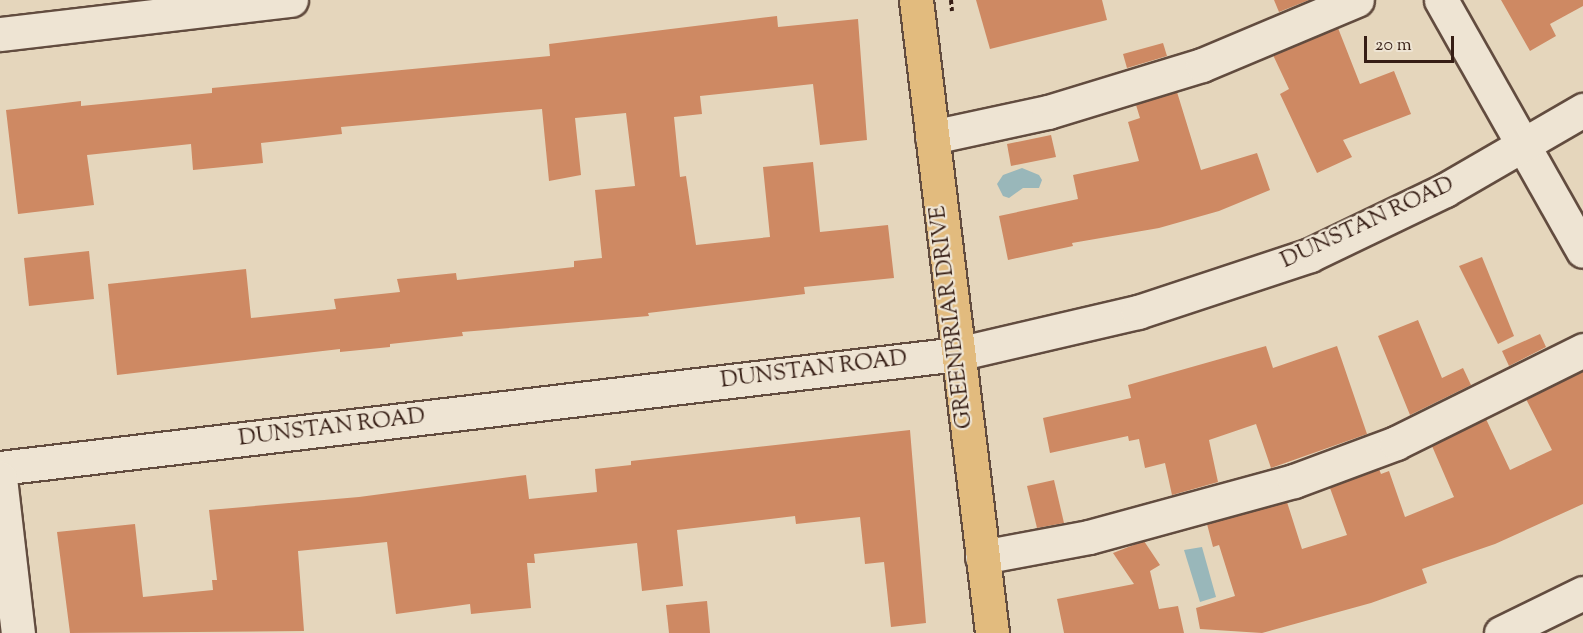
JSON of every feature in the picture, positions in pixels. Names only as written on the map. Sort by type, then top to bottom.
[{"type":"main road","name":"GREENBRIAR DRIVE","points":[[916,0],[992,633]]},
{"type":"street","points":[[0,34],[291,0]]},
{"type":"street","points":[[932,137],[1048,112],[1202,65],[1357,0]]},
{"type":"street","points":[[1441,0],[1583,251]]},
{"type":"street","name":"DUNSTAN ROAD","points":[[0,468],[957,354],[1138,312],[1310,255],[1445,190],[1583,110]]},
{"type":"street","points":[[982,557],[1099,534],[1294,481],[1396,443],[1583,350]]},
{"type":"street","points":[[0,478],[7,601],[18,633]]},
{"type":"street","points":[[1501,633],[1583,593]]},
{"type":"water","points":[[1022,168],[1039,175],[1042,180],[1039,188],[1023,188],[1009,198],[1003,196],[997,184],[1003,175]]},
{"type":"water","points":[[1202,547],[1216,597],[1200,602],[1184,550]]},
{"type":"building","points":[[976,0],[1102,0],[1107,20],[990,49]]},
{"type":"building","points":[[1274,0],[1309,0],[1279,12]]},
{"type":"building","points":[[1501,0],[1583,0],[1583,6],[1550,24],[1556,36],[1530,51]]},
{"type":"building","points":[[777,16],[778,27],[858,19],[867,140],[820,145],[813,84],[700,96],[702,114],[674,117],[680,177],[686,176],[696,245],[770,237],[763,167],[813,162],[820,232],[888,225],[894,278],[804,287],[805,294],[648,313],[649,316],[462,332],[463,336],[390,344],[390,347],[340,352],[340,349],[117,375],[108,284],[246,269],[251,318],[336,309],[334,299],[400,292],[397,279],[456,273],[457,280],[574,267],[574,261],[602,258],[595,190],[635,186],[626,113],[575,118],[581,175],[549,181],[542,109],[341,127],[342,134],[261,143],[263,163],[193,170],[191,144],[87,155],[94,205],[18,214],[6,110],[81,101],[81,106],[212,93],[212,88],[550,56],[549,44]]},
{"type":"building","points":[[1338,28],[1360,84],[1394,71],[1411,114],[1343,140],[1352,157],[1317,173],[1280,94],[1289,89],[1273,55]]},
{"type":"building","points":[[1163,43],[1167,56],[1127,68],[1123,54]]},
{"type":"building","points":[[1177,92],[1201,170],[1257,153],[1270,190],[1219,211],[1159,228],[1072,243],[1073,246],[1008,260],[999,216],[1078,199],[1073,175],[1139,161],[1128,122],[1140,118],[1136,105]]},
{"type":"building","points":[[1051,135],[1056,157],[1011,166],[1007,144]]},
{"type":"building","points":[[89,251],[94,299],[29,306],[24,258]]},
{"type":"building","points":[[1482,257],[1514,336],[1498,344],[1459,266]]},
{"type":"building","points":[[1418,320],[1442,378],[1463,368],[1471,385],[1410,415],[1378,336]]},
{"type":"building","points":[[1540,334],[1546,347],[1509,366],[1502,351]]},
{"type":"building","points":[[1266,346],[1273,368],[1337,346],[1367,434],[1271,468],[1256,424],[1209,440],[1218,482],[1172,495],[1165,463],[1145,468],[1139,439],[1129,441],[1128,436],[1050,453],[1043,418],[1131,398],[1128,385]]},
{"type":"building","points":[[1583,371],[1583,504],[1495,544],[1422,569],[1427,583],[1371,603],[1262,633],[1200,629],[1196,608],[1235,596],[1219,545],[1213,547],[1207,524],[1287,502],[1302,549],[1347,535],[1330,488],[1379,469],[1381,474],[1389,471],[1405,517],[1454,497],[1432,446],[1486,419],[1510,470],[1552,450],[1526,399]]},
{"type":"building","points":[[910,430],[926,623],[891,627],[884,562],[865,564],[860,517],[796,524],[795,516],[677,530],[683,586],[642,591],[637,543],[534,554],[535,563],[527,563],[531,608],[471,614],[470,604],[396,614],[387,542],[298,551],[304,631],[70,633],[57,532],[135,524],[143,597],[213,590],[212,580],[217,580],[209,510],[359,497],[526,475],[529,499],[597,492],[595,469],[631,465],[631,461]]},
{"type":"building","points":[[1054,480],[1064,523],[1037,528],[1027,486]]},
{"type":"building","points":[[1144,541],[1160,565],[1150,571],[1159,609],[1178,606],[1184,633],[1064,633],[1057,599],[1134,584],[1113,553]]},
{"type":"building","points":[[707,601],[710,633],[669,633],[666,605]]}]
